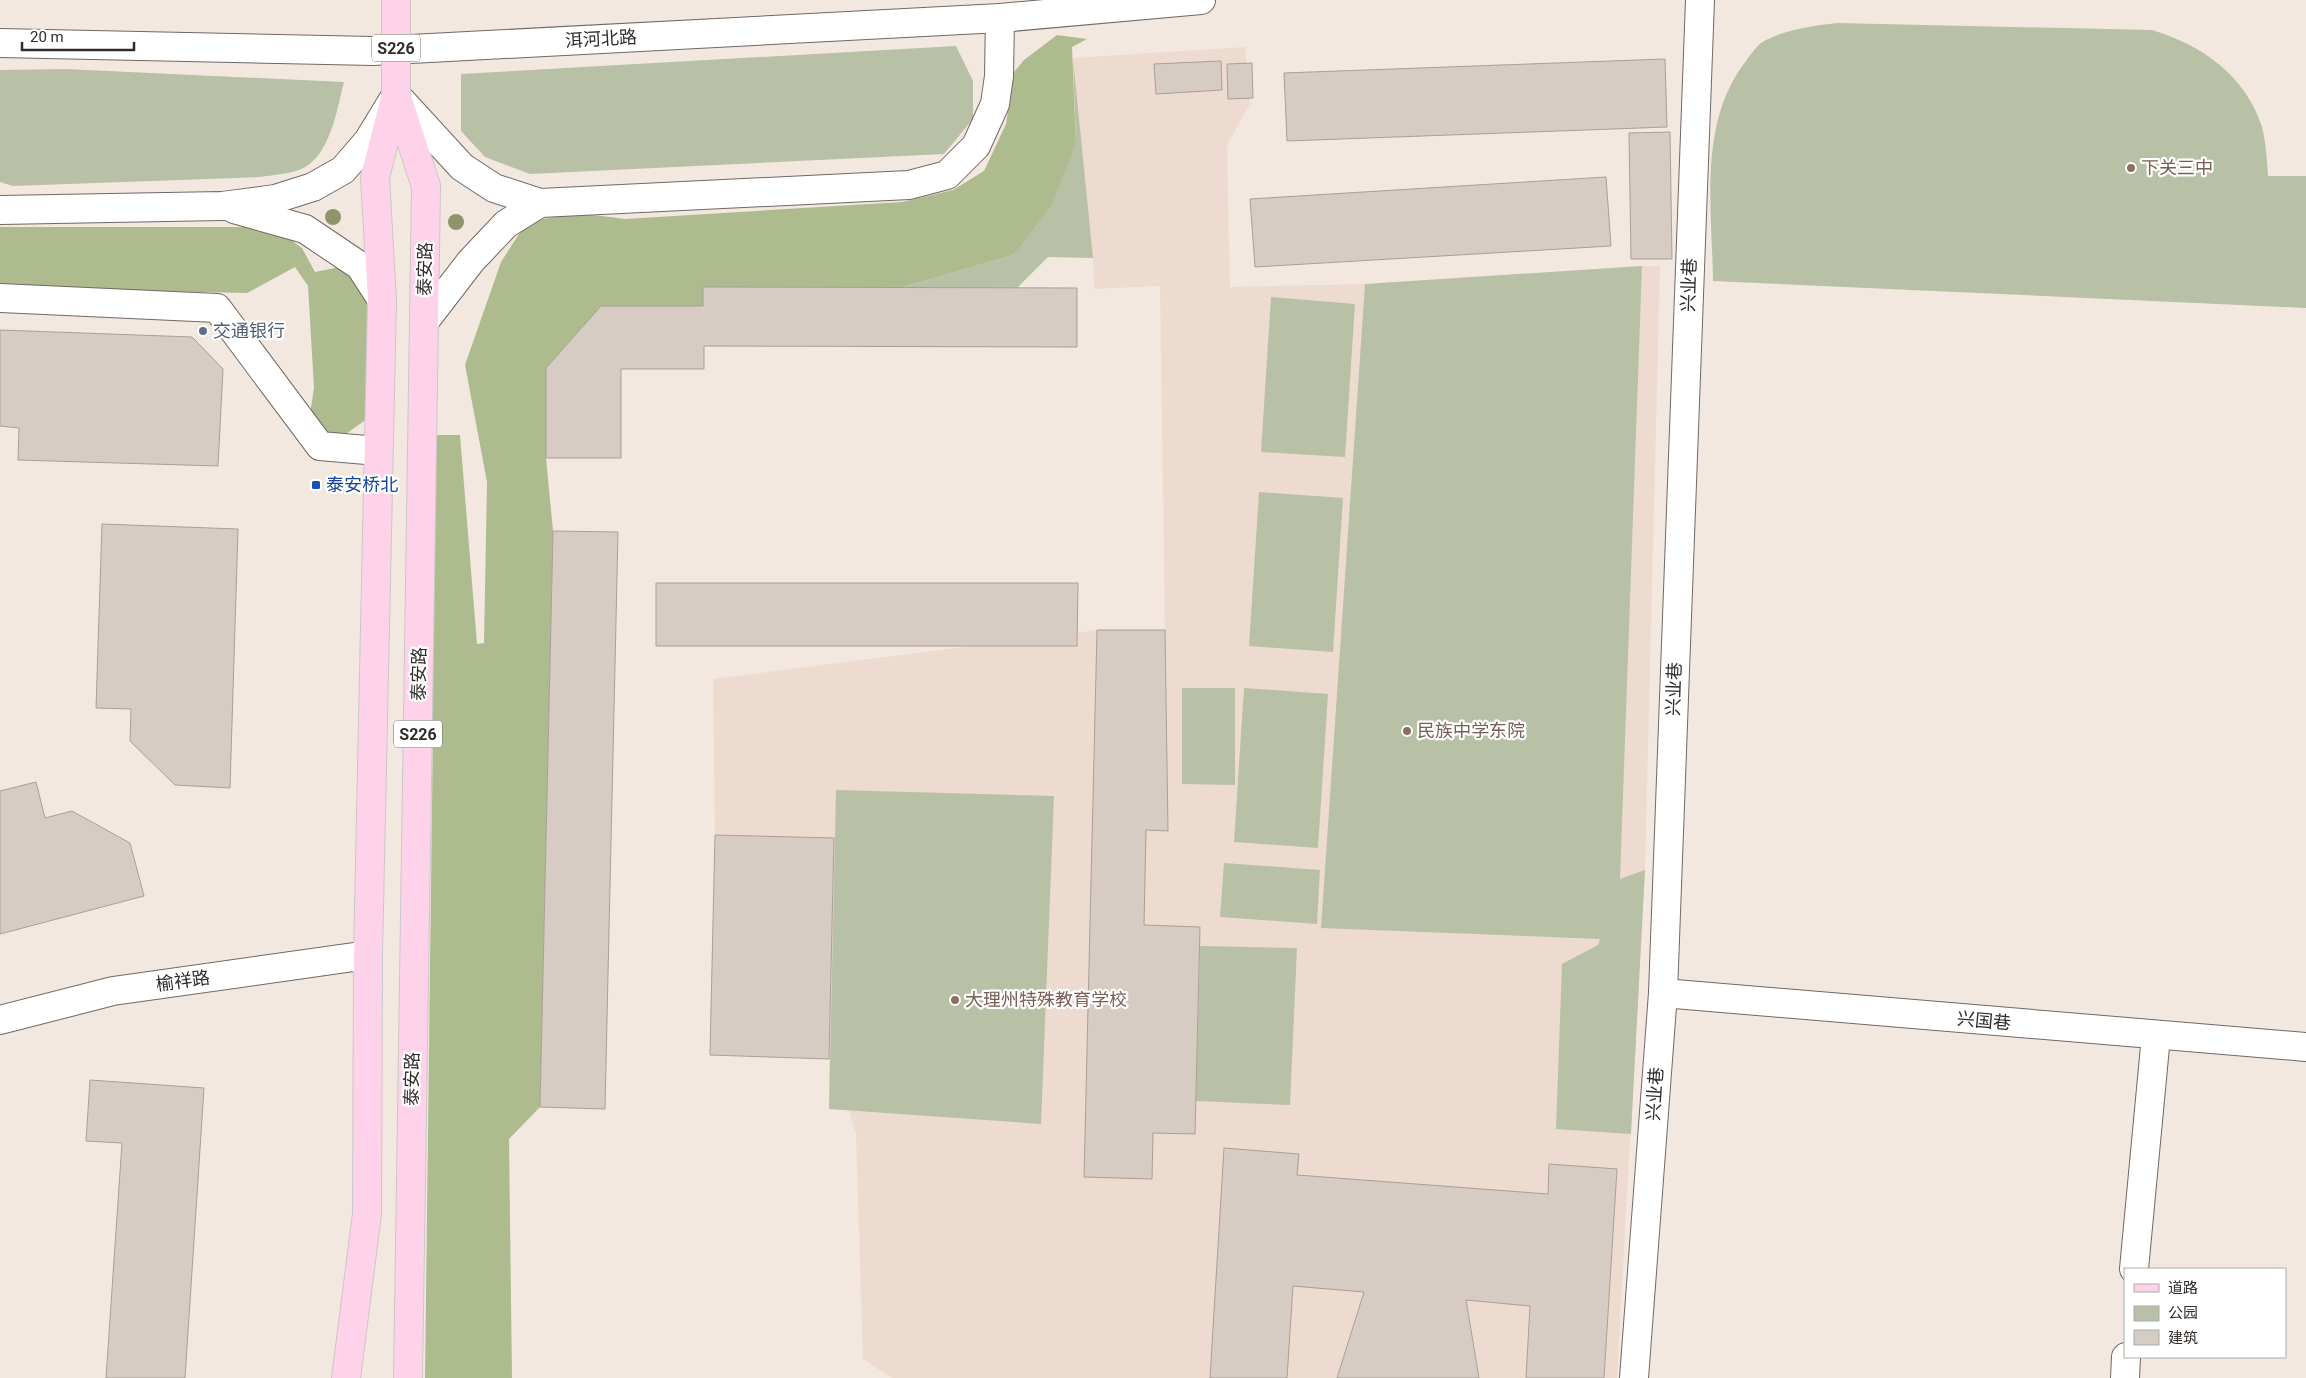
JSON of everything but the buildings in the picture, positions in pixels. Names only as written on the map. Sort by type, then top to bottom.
[{"type":"main road","name":"泰安路","points":[[346,1378],[367,1214],[368,955],[382,300],[374,176],[396,95],[396,0]]},
{"type":"main road","name":"泰安路","points":[[396,95],[426,186],[408,1378]]},
{"type":"street","name":"洱河北路","points":[[0,43],[373,51],[1000,18],[1200,0]]},
{"type":"street","name":"兴业巷","points":[[1634,1378],[1663,993],[1700,0]]},
{"type":"street","points":[[0,210],[222,206],[275,199],[312,187],[343,170],[368,141],[396,95],[462,167],[494,188],[540,203],[909,185],[947,175],[976,146],[995,104],[999,76],[1000,18]]},
{"type":"street","points":[[424,322],[471,261],[506,224],[540,203]]},
{"type":"street","points":[[222,206],[305,229],[360,266],[382,300]]},
{"type":"street","points":[[0,298],[217,308],[320,446],[378,451]]},
{"type":"street","name":"榆祥路","points":[[0,1020],[113,992],[368,955]]},
{"type":"street","name":"兴国巷","points":[[1663,993],[2156,1036],[2306,1047]]},
{"type":"street","points":[[2134,1268],[2156,1036]]},
{"type":"street","points":[[2124,1378],[2126,1358]]},
{"type":"shaded area","name":"民族中学东院","points":[[1245,47],[1250,104],[1227,145],[1230,287],[1365,284],[1660,266],[1645,870],[1617,1378],[892,1378],[863,1359],[856,1134],[849,1110],[829,1109],[829,1059],[710,1055],[715,835],[713,679],[1097,630],[1165,630],[1160,286],[1094,289],[1093,258],[1073,58]]},
{"type":"green space","points":[[1837,23],[2152,30],[2188,44],[2205,54],[2233,78],[2245,92],[2255,109],[2262,127],[2268,176],[2306,176],[2306,308],[1713,281],[1710,195],[1711,166],[1714,138],[1720,111],[1731,85],[1752,53],[1764,41],[1791,31]]},
{"type":"green space","points":[[1057,35],[1087,39],[1072,47],[1076,143],[1051,206],[1013,255],[900,288],[703,287],[703,306],[601,306],[546,368],[546,458],[553,531],[540,1107],[509,1139],[512,1378],[425,1378],[433,724],[429,630],[429,435],[460,435],[477,644],[484,643],[487,482],[465,365],[501,262],[526,223],[552,217],[587,215],[625,219],[902,202],[953,190],[984,171],[1006,124],[1014,72],[1024,60]]},
{"type":"green space","points":[[956,46],[973,81],[973,119],[944,154],[530,174],[485,157],[461,131],[461,74]]},
{"type":"green space","points":[[1073,58],[1093,258],[1048,257],[1017,288],[900,288],[1013,255],[1076,143]]},
{"type":"green space","points":[[66,69],[344,82],[335,119],[325,144],[310,164],[299,170],[260,177],[13,186],[0,182],[0,70]]},
{"type":"green space","points":[[0,227],[251,227],[279,231],[302,248],[315,272],[340,267],[355,277],[374,320],[371,416],[336,441],[310,414],[314,388],[308,286],[295,267],[247,293],[0,288]]},
{"type":"green space","points":[[1642,266],[1620,879],[1645,870],[1631,1134],[1556,1129],[1562,964],[1598,945],[1600,939],[1321,928],[1365,284]]},
{"type":"green space","points":[[1271,297],[1355,304],[1345,457],[1261,452]]},
{"type":"green space","points":[[1259,492],[1343,498],[1333,652],[1249,646]]},
{"type":"green space","points":[[1182,688],[1235,688],[1235,785],[1182,784]]},
{"type":"green space","points":[[1244,688],[1328,694],[1318,848],[1234,842]]},
{"type":"green space","points":[[836,790],[1054,796],[1041,1124],[829,1109]]},
{"type":"green space","points":[[1224,863],[1320,870],[1317,924],[1220,917]]},
{"type":"green space","points":[[1200,946],[1297,948],[1290,1105],[1196,1101]]},
{"type":"place","name":"下关三中","points":[[2131,168]]},
{"type":"place","name":"交通银行","points":[[203,331]]},
{"type":"place","name":"泰安桥北","points":[[316,485]]},
{"type":"place","name":"民族中学东院","points":[[1407,731]]},
{"type":"place","name":"大理州特殊教育学校","points":[[955,1000]]}]
